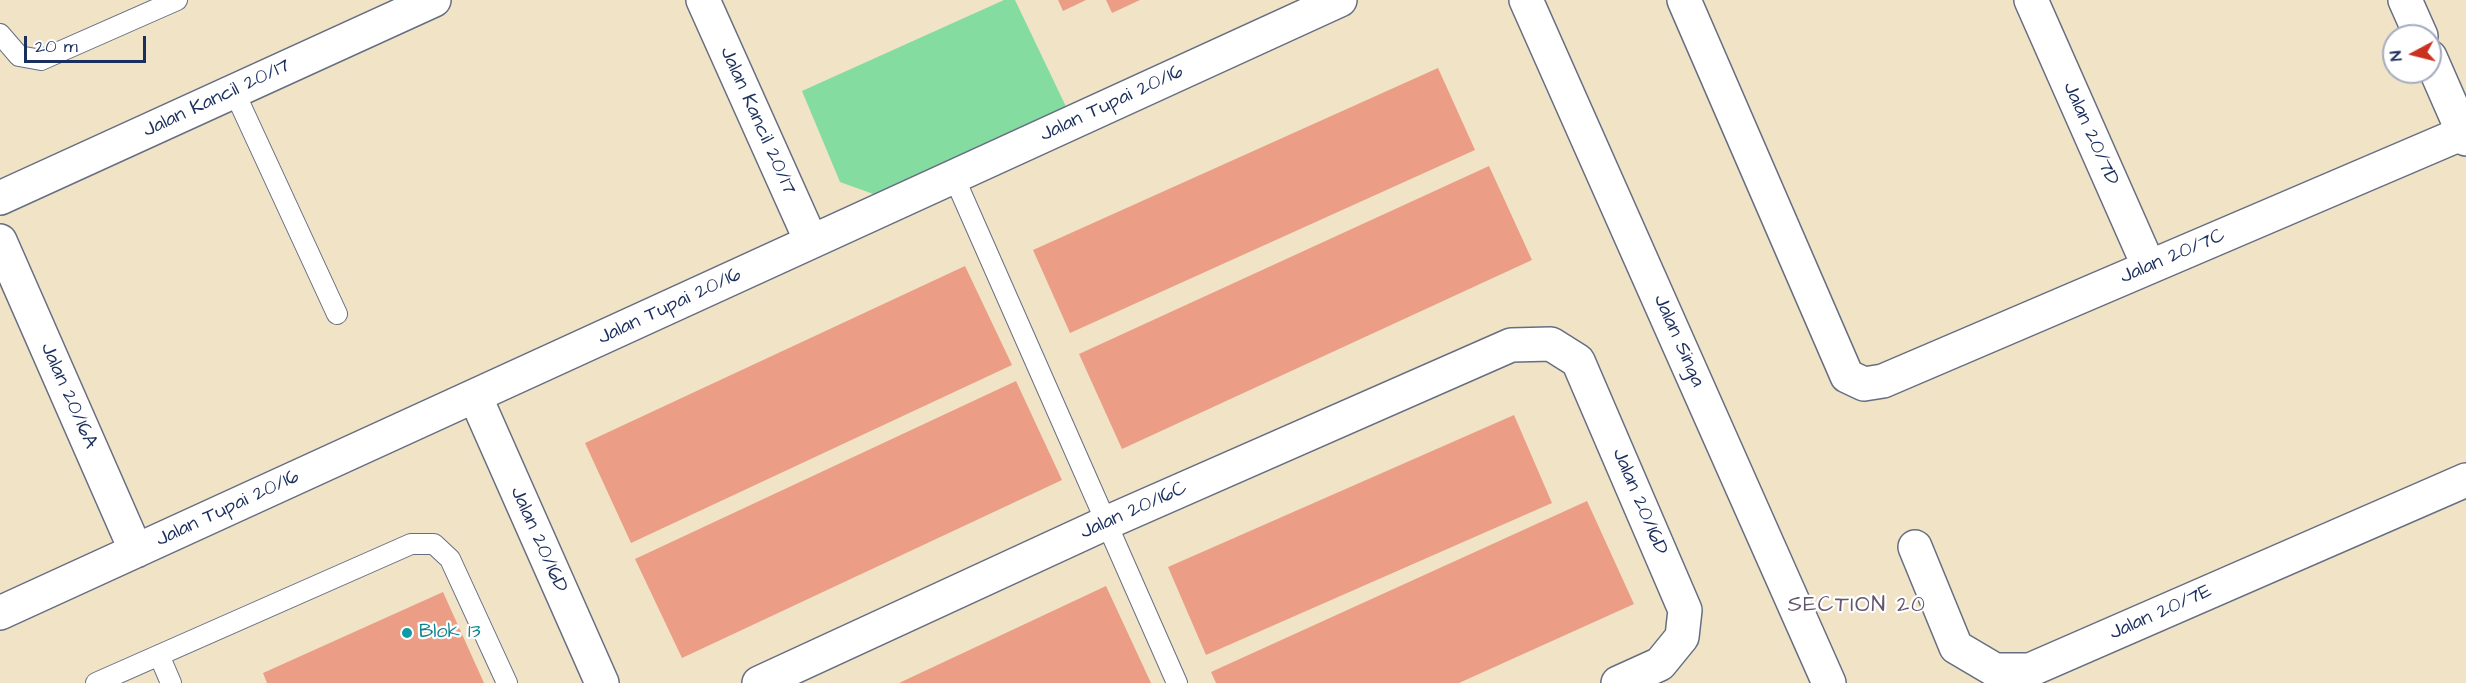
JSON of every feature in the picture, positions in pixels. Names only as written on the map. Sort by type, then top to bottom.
[{"type":"street","name":"Jalan Kancil 20/17","points":[[0,198],[434,0]]},
{"type":"street","name":"Jalan Kancil 20/17","points":[[703,0],[812,241]]},
{"type":"street","name":"Jalan Tupai 20/16","points":[[0,613],[1340,0]]},
{"type":"street","name":"Jalan Singa","points":[[1526,0],[1829,683]]},
{"type":"street","name":"Jalan 20/7C","points":[[1684,0],[1847,376],[1864,384],[1883,381],[2149,267],[2465,136]]},
{"type":"street","name":"Jalan 20/7D","points":[[2031,0],[2149,267]]},
{"type":"street","points":[[2405,0],[2416,24]]},
{"type":"street","points":[[2442,84],[2465,136]]},
{"type":"street","name":"Jalan 20/16A","points":[[0,241],[136,551]]},
{"type":"street","name":"Jalan 20/16D","points":[[1511,345],[1551,344],[1578,361],[1685,610],[1682,637],[1660,664],[1618,683]]},
{"type":"street","name":"Jalan 20/16C","points":[[759,683],[1106,523],[1511,345]]},
{"type":"street","name":"Jalan 20/16D","points":[[475,396],[602,683]]},
{"type":"street","name":"Jalan 20/7E","points":[[1915,546],[1956,647],[1995,670],[2030,670],[2466,480]]},
{"type":"lane","points":[[0,34],[19,56],[41,60],[177,0]]},
{"type":"lane","points":[[234,91],[337,314]]},
{"type":"lane","points":[[954,177],[1177,683]]},
{"type":"lane","points":[[96,683],[411,544],[434,544],[450,560],[507,683]]},
{"type":"lane","points":[[159,655],[171,683]]},
{"type":"green space","points":[[1004,0],[1015,0],[1070,115],[887,199],[840,182],[802,91]]},
{"type":"building","points":[[1058,0],[1086,0],[1063,11]]},
{"type":"building","points":[[1106,0],[1140,0],[1112,13]]},
{"type":"building","points":[[1438,68],[1475,150],[1070,333],[1033,250]]},
{"type":"building","points":[[1489,166],[1532,260],[1122,449],[1079,354]]},
{"type":"building","points":[[965,266],[1012,365],[631,543],[585,443]]},
{"type":"building","points":[[1016,381],[1062,480],[682,658],[635,559]]},
{"type":"building","points":[[1514,415],[1552,503],[1206,655],[1168,567]]},
{"type":"building","points":[[1587,501],[1634,604],[1459,683],[1216,683],[1211,672]]},
{"type":"building","points":[[1106,586],[1151,683],[899,683]]},
{"type":"building","name":"Blok 13","points":[[443,592],[484,683],[267,683],[263,673]]},
{"type":"place","name":"Blok 13","points":[[407,633]]},
{"type":"district","name":"SECTION 20","points":[[1857,606]]}]
